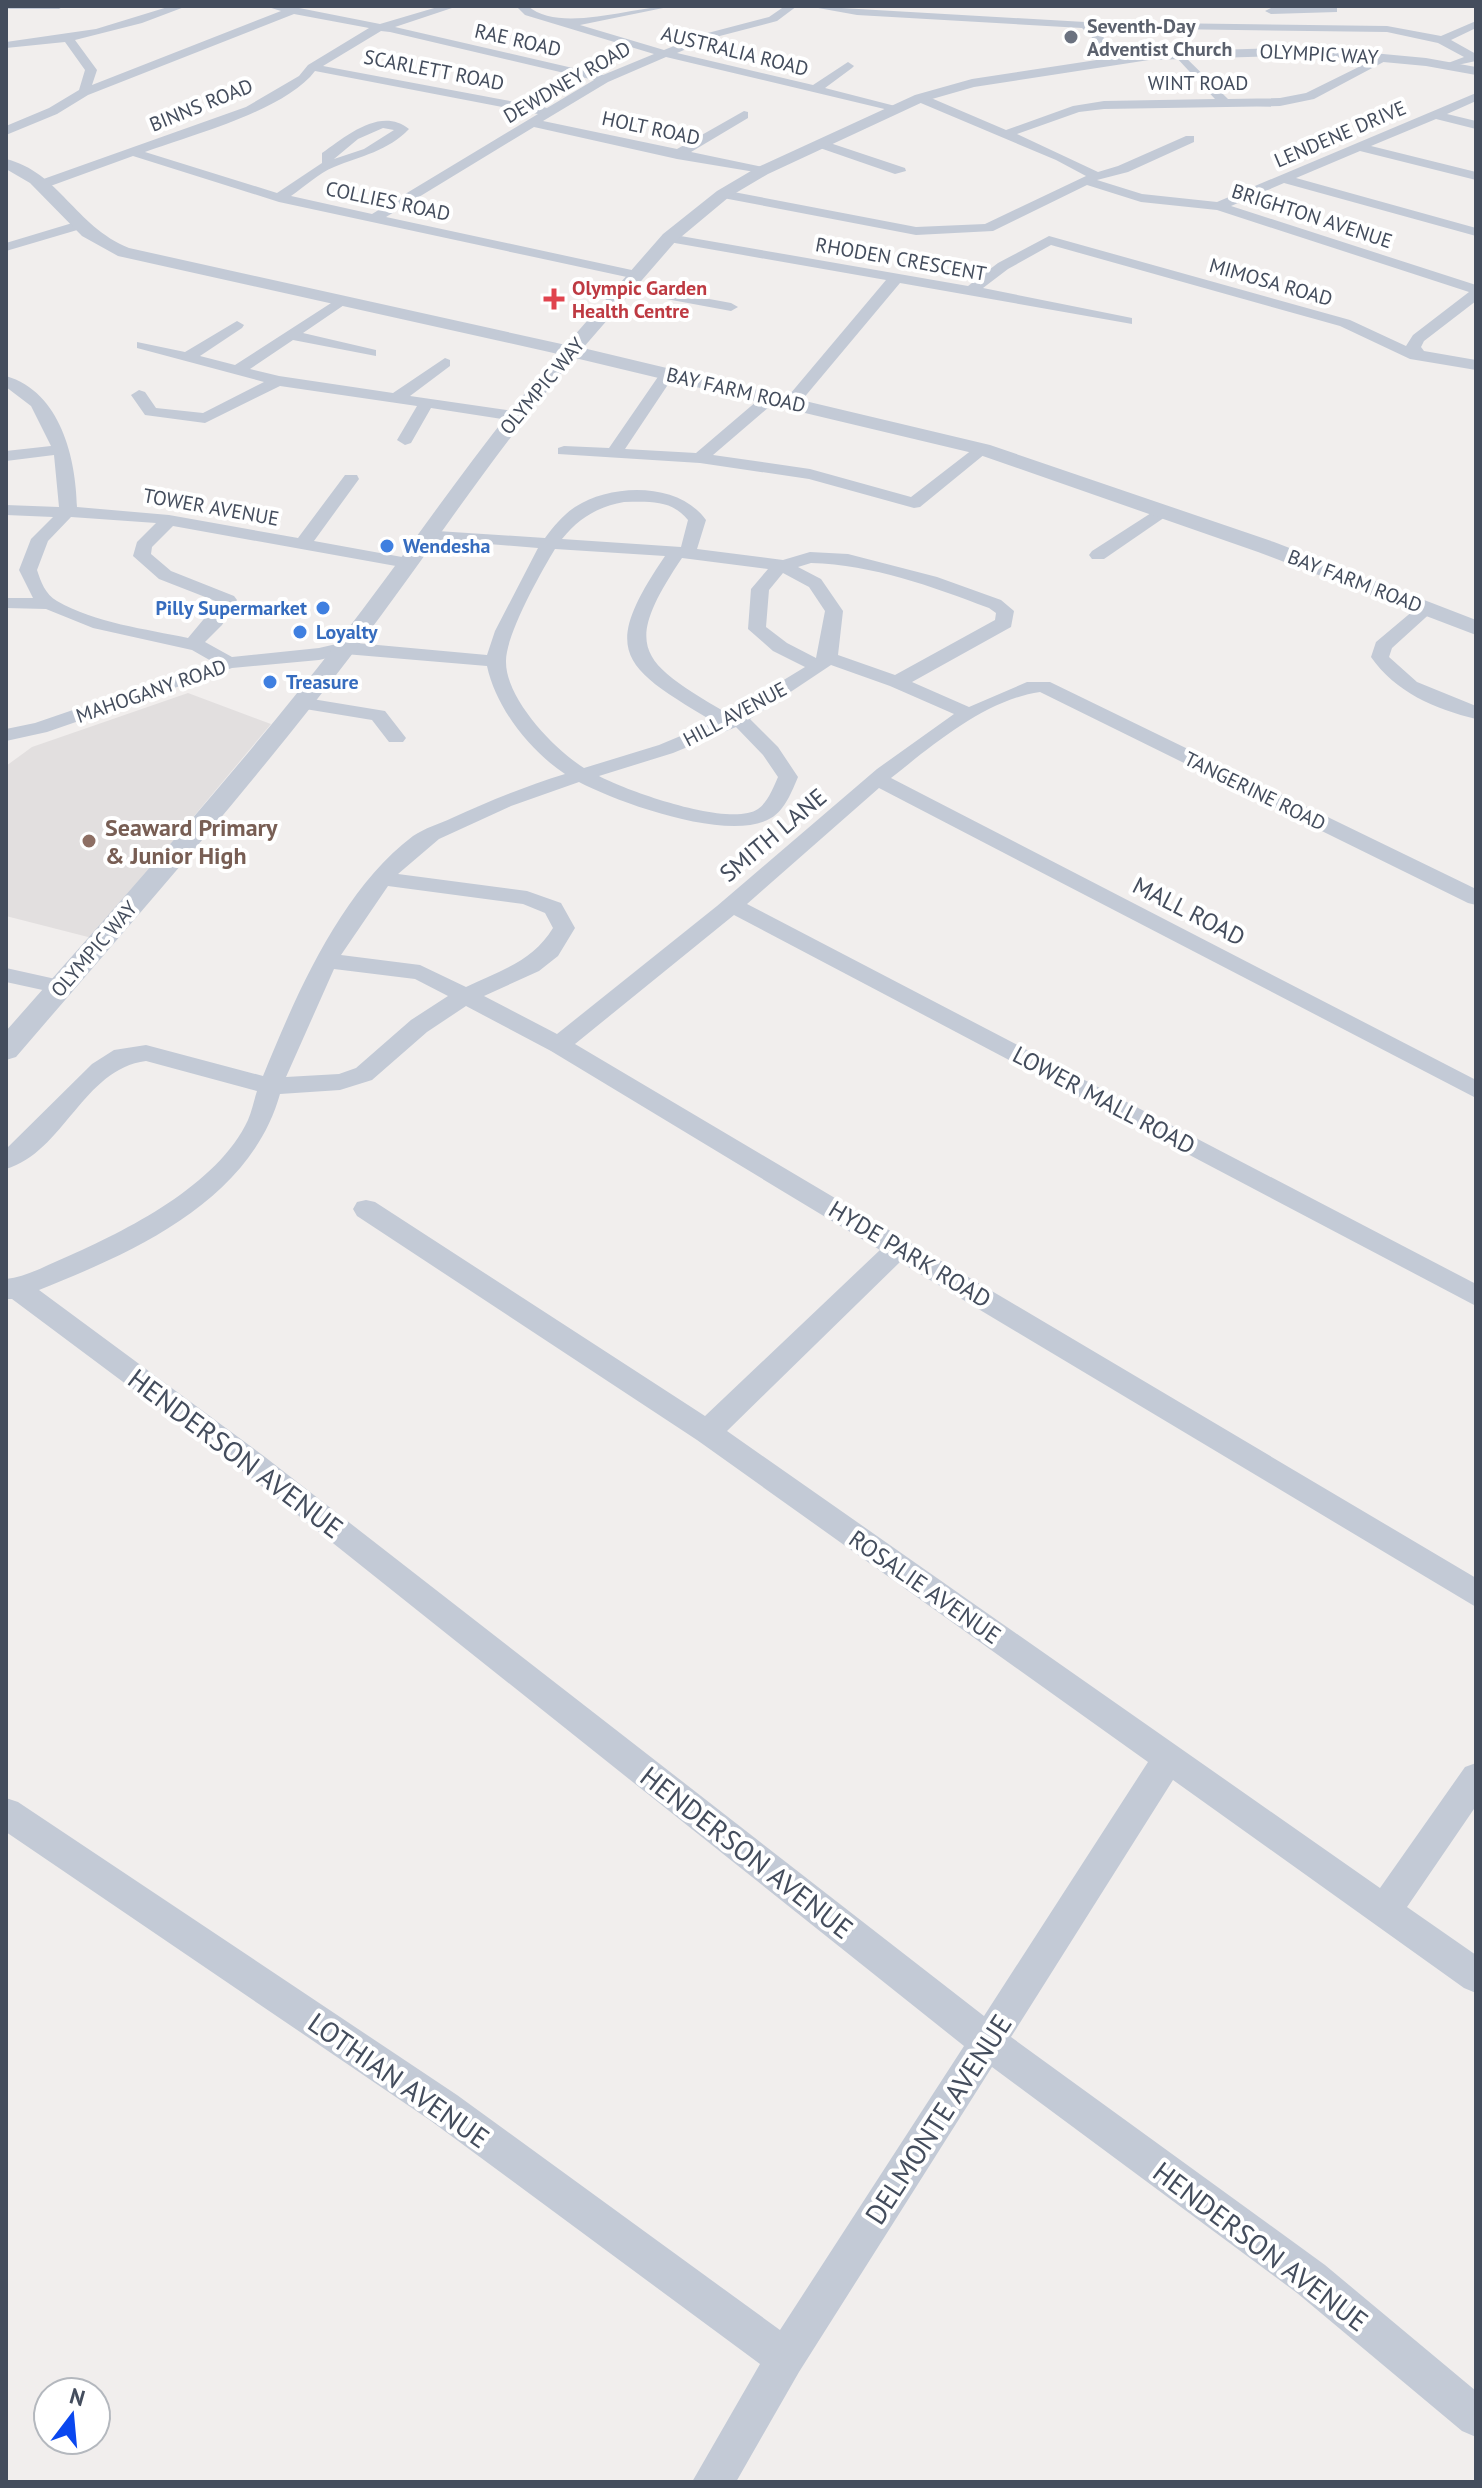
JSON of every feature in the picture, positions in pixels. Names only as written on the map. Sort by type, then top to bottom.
[{"type":"street","points":[[6,6],[59,6]]},
{"type":"street","points":[[6,45],[69,39],[120,28],[182,6]]},
{"type":"street","name":"RAE ROAD","points":[[270,6],[299,8],[604,79]]},
{"type":"street","name":"BINNS ROAD","points":[[40,185],[250,110],[303,79],[312,67],[378,28],[453,6]]},
{"type":"street","name":"AUSTRALIA ROAD","points":[[521,6],[529,13],[662,53],[897,108]]},
{"type":"street","points":[[565,24],[668,6]]},
{"type":"street","name":"DEWDNEY ROAD","points":[[373,219],[604,79],[708,36],[773,19],[792,6]]},
{"type":"street","points":[[812,6],[1169,28],[1333,10]]},
{"type":"street","points":[[6,131],[139,68],[299,8]]},
{"type":"street","points":[[1259,17],[1301,29],[1387,29],[1442,40],[1475,62]]},
{"type":"street","points":[[1442,40],[1476,24]]},
{"type":"street","points":[[1085,25],[1117,59]]},
{"type":"street","points":[[69,39],[91,70]]},
{"type":"street","name":"OLYMPIC WAY","points":[[6,1050],[345,648],[514,416],[669,238],[723,194],[762,171],[920,98],[1004,77],[1117,59],[1179,54],[1308,51],[1452,65],[1475,62]]},
{"type":"street","points":[[1179,54],[1225,103]]},
{"type":"street","name":"WINT ROAD","points":[[1006,134],[1077,109],[1104,105],[1280,102],[1310,96],[1385,58]]},
{"type":"street","points":[[815,89],[848,66]]},
{"type":"street","name":"SCARLETT ROAD","points":[[312,67],[549,112]]},
{"type":"street","points":[[91,70],[139,68]]},
{"type":"street","points":[[84,92],[91,70]]},
{"type":"street","name":"LENDENE DRIVE","points":[[1219,206],[1363,148],[1476,97]]},
{"type":"street","name":"BRIGHTON AVENUE","points":[[920,98],[1061,157],[1091,178],[1141,198],[1219,206],[1476,292]]},
{"type":"street","points":[[677,155],[744,115]]},
{"type":"street","points":[[1436,115],[1476,125]]},
{"type":"street","points":[[279,198],[329,164],[348,161],[372,150],[403,129],[385,123],[375,125],[327,156],[329,164]]},
{"type":"street","name":"HOLT ROAD","points":[[533,123],[762,171]]},
{"type":"street","points":[[723,194],[916,231],[988,228],[1091,178],[1123,169],[1190,139]]},
{"type":"street","points":[[821,144],[900,171]]},
{"type":"street","points":[[1363,148],[1476,176]]},
{"type":"street","name":"COLLIES ROAD","points":[[136,153],[279,198],[731,307]]},
{"type":"street","name":"BAY FARM ROAD","points":[[6,164],[21,169],[79,225],[105,245],[124,252],[570,351],[983,449],[1162,511],[1476,628]]},
{"type":"street","points":[[1284,179],[1476,232]]},
{"type":"street","points":[[6,247],[79,225]]},
{"type":"street","name":"RHODEN CRESCENT","points":[[669,238],[1127,321]]},
{"type":"street","name":"MIMOSA ROAD","points":[[970,291],[1003,266],[1051,240],[1345,323],[1379,344],[1415,356],[1476,365]]},
{"type":"street","points":[[791,403],[896,278]]},
{"type":"street","points":[[1415,356],[1413,347],[1418,338],[1476,292]]},
{"type":"street","points":[[238,370],[342,300]]},
{"type":"street","points":[[187,357],[237,325]]},
{"type":"street","points":[[291,335],[371,353]]},
{"type":"street","points":[[142,345],[278,381],[514,416]]},
{"type":"street","points":[[398,397],[445,363]]},
{"type":"street","points":[[615,452],[667,374]]},
{"type":"street","points":[[6,381],[29,394],[40,407],[63,449],[69,483],[68,511],[40,539],[28,570],[36,591],[49,604]]},
{"type":"street","points":[[139,395],[151,412],[205,418],[278,381]]},
{"type":"street","points":[[700,458],[770,398]]},
{"type":"street","points":[[405,440],[427,402]]},
{"type":"street","points":[[6,456],[63,449]]},
{"type":"street","points":[[564,451],[700,458],[810,474],[914,503],[983,449]]},
{"type":"street","points":[[301,546],[351,479]]},
{"type":"street","points":[[639,495],[674,499],[689,507],[697,520],[682,552],[648,591],[636,618],[633,648],[645,668],[732,719],[771,751],[788,777],[777,801],[761,816],[723,819],[675,811],[622,796],[582,776],[535,738],[504,688],[495,661],[508,625],[548,542],[558,528],[582,508],[606,498],[639,495]]},
{"type":"street","name":"TOWER AVENUE","points":[[6,510],[68,511],[169,520],[407,563]]},
{"type":"street","points":[[1098,555],[1162,511]]},
{"type":"street","points":[[169,520],[143,546],[142,556],[165,575],[228,600],[215,621],[193,644]]},
{"type":"street","points":[[428,534],[682,552],[782,565],[812,558],[863,559],[995,604],[1005,611],[1004,623],[897,682]]},
{"type":"street","points":[[782,565],[815,583],[834,611],[823,662]]},
{"type":"street","points":[[782,565],[767,577],[755,608],[757,629],[780,647],[897,682],[967,713]]},
{"type":"street","points":[[6,603],[49,604],[129,632],[193,644],[229,663]]},
{"type":"street","points":[[1426,609],[1383,646],[1380,657],[1388,672],[1401,683],[1476,713]]},
{"type":"street","name":"MAHOGANY ROAD","points":[[8,732],[40,728],[229,663],[319,654],[345,648],[495,661]]},
{"type":"street","name":"HILL AVENUE","points":[[12,1288],[95,1258],[160,1222],[217,1176],[258,1124],[270,1086],[326,961],[346,927],[419,841],[510,799],[689,741],[732,719],[823,662]]},
{"type":"street","name":"SMITH LANE","points":[[559,1045],[732,905],[879,780],[967,713],[1034,686]]},
{"type":"street","name":"TANGERINE ROAD","points":[[1034,686],[1043,686],[1476,898]]},
{"type":"street","points":[[300,703],[378,715],[396,738]]},
{"type":"street","name":"MALL ROAD","points":[[879,780],[1476,1090]]},
{"type":"street","points":[[6,1160],[19,1153],[100,1070],[122,1056],[146,1053],[270,1086],[340,1082],[364,1074],[419,1026],[465,996],[531,966],[550,951],[564,928],[553,908],[527,898],[384,879]]},
{"type":"street","name":"LOWER MALL ROAD","points":[[732,905],[1476,1296]]},
{"type":"street","name":"HYDE PARK ROAD","points":[[326,961],[420,972],[559,1045],[1476,1594]]},
{"type":"street","points":[[6,975],[61,987]]},
{"type":"street","name":"ROSALIE AVENUE","points":[[366,1209],[707,1432],[1476,1976]]},
{"type":"street","points":[[707,1432],[899,1247]]},
{"type":"street","name":"HENDERSON AVENUE","points":[[12,1288],[255,1465],[987,2041],[1311,2279],[1476,2417]]},
{"type":"street","name":"DELMONTE AVENUE","points":[[713,2482],[785,2358],[1168,1759]]},
{"type":"street","points":[[1385,1910],[1476,1778]]},
{"type":"street","name":"LOTHIAN AVENUE","points":[[6,1813],[444,2108],[785,2358]]},
{"type":"shaded area","name":"Seaward Primary & Junior High","points":[[188,693],[271,724],[92,938],[6,916],[6,766],[32,747]]},
{"type":"place","name":"Seventh-Day Adventist Church","points":[[1071,37]]},
{"type":"place","name":"Olympic Garden Health Centre","points":[[554,299]]},
{"type":"place","name":"Wendesha","points":[[387,546]]},
{"type":"place","name":"Pilly Supermarket","points":[[323,608]]},
{"type":"place","name":"Loyalty","points":[[300,632]]},
{"type":"place","name":"Treasure","points":[[270,682]]},
{"type":"place","name":"Seaward Primary & Junior High","points":[[89,841]]}]
